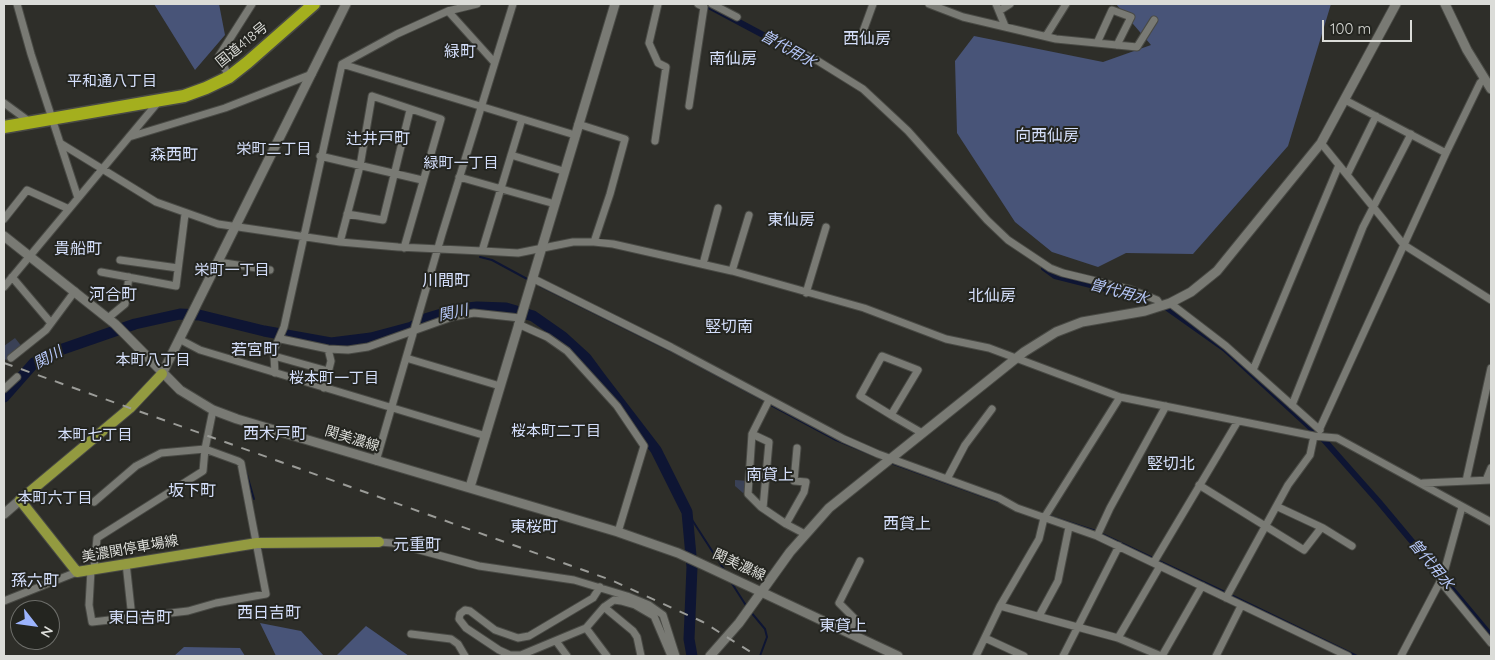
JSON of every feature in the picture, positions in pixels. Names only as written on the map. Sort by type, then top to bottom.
[{"type":"highway","name":"国道418号","points":[[4,127],[184,96],[229,77],[314,4]]},
{"type":"main road","points":[[20,500],[130,408],[162,374]]},
{"type":"main road","name":"美濃関停車場線","points":[[20,500],[77,572],[257,543],[379,542]]},
{"type":"street","points":[[17,4],[78,198]]},
{"type":"street","points":[[229,77],[219,56],[252,4]]},
{"type":"street","points":[[162,374],[346,4]]},
{"type":"street","points":[[275,373],[274,350],[284,327],[320,156],[342,64],[396,34],[448,11],[477,4]]},
{"type":"street","points":[[376,460],[480,105],[512,4]]},
{"type":"street","points":[[470,487],[555,204],[563,171],[615,4]]},
{"type":"street","points":[[655,141],[666,68],[658,63],[649,42],[658,4]]},
{"type":"street","points":[[689,106],[704,8],[698,4]]},
{"type":"street","points":[[712,4],[737,17]]},
{"type":"street","points":[[861,36],[873,4]]},
{"type":"street","points":[[929,4],[953,14],[1046,36],[1137,47],[1154,20]]},
{"type":"street","points":[[1005,26],[997,7],[1010,4]]},
{"type":"street","points":[[1046,36],[1066,4]]},
{"type":"street","points":[[710,656],[749,609],[806,534],[829,508],[1040,340],[1082,322],[1170,303],[1191,292],[1217,271],[1322,143],[1396,4]]},
{"type":"street","points":[[1445,4],[1466,50],[1491,89]]},
{"type":"street","points":[[1097,43],[1112,10],[1131,17],[1117,45]]},
{"type":"street","points":[[448,11],[494,62]]},
{"type":"street","points":[[779,41],[849,79],[875,99],[908,131],[987,220],[1008,240],[1050,268],[1129,289],[1157,300],[1161,306]]},
{"type":"street","points":[[342,64],[575,134]]},
{"type":"street","points":[[129,137],[225,108],[312,74]]},
{"type":"street","points":[[1226,598],[1278,507],[1288,485],[1310,455],[1446,153],[1480,83],[1484,79]]},
{"type":"street","points":[[340,242],[360,166],[372,96],[441,119],[404,248]]},
{"type":"street","points":[[4,287],[103,170],[159,100]]},
{"type":"street","points":[[1345,100],[1446,153]]},
{"type":"street","points":[[4,103],[32,123]]},
{"type":"street","points":[[348,214],[383,220],[410,110]]},
{"type":"street","points":[[1347,175],[1376,116]]},
{"type":"street","points":[[482,252],[522,119]]},
{"type":"street","points":[[578,124],[625,139],[594,242]]},
{"type":"street","points":[[1292,405],[1372,206],[1411,134]]},
{"type":"street","points":[[60,143],[156,202],[185,214],[218,224],[236,225],[340,242],[482,252],[518,253],[573,242],[594,242],[732,271],[864,308],[946,339],[989,348],[1120,397],[1238,421],[1319,433],[1337,438],[1491,522]]},
{"type":"street","points":[[1322,143],[1404,245],[1491,300]]},
{"type":"street","points":[[511,155],[563,171]]},
{"type":"street","points":[[320,156],[422,180]]},
{"type":"street","points":[[1253,370],[1339,165]]},
{"type":"street","points":[[459,177],[555,204]]},
{"type":"street","points":[[4,219],[27,190],[69,209]]},
{"type":"street","points":[[703,264],[718,208]]},
{"type":"street","points":[[101,272],[176,286],[185,214]]},
{"type":"street","points":[[732,271],[749,215]]},
{"type":"street","points":[[806,293],[826,227]]},
{"type":"street","name":"関美濃線","points":[[4,236],[112,321],[162,374],[180,390],[213,410],[237,419],[618,532],[683,555],[898,656]]},
{"type":"street","points":[[120,260],[178,268]]},
{"type":"street","points":[[218,262],[270,270]]},
{"type":"street","points":[[12,277],[51,323]]},
{"type":"street","points":[[112,321],[125,304],[129,277]]},
{"type":"street","points":[[532,278],[671,347],[844,439],[947,480],[999,498],[1017,508],[1097,536],[1343,655]]},
{"type":"street","points":[[11,358],[38,338],[75,291]]},
{"type":"street","points":[[1170,303],[1226,346],[1292,405],[1319,433]]},
{"type":"street","points":[[280,339],[328,349],[348,350],[368,347],[415,329],[474,313],[519,321],[567,351],[617,406],[644,446],[618,532]]},
{"type":"street","points":[[180,339],[200,350],[486,436]]},
{"type":"street","points":[[324,388],[331,361],[328,349]]},
{"type":"street","points":[[274,356],[328,371]]},
{"type":"street","points":[[891,414],[918,370],[882,356],[860,396],[922,433]]},
{"type":"street","points":[[406,358],[500,386]]},
{"type":"street","points":[[1466,482],[1491,368]]},
{"type":"street","points":[[4,389],[17,377]]},
{"type":"street","points":[[976,656],[1000,606],[1038,539],[1044,518],[1120,397]]},
{"type":"street","points":[[769,400],[752,434],[748,494],[763,508],[786,524],[806,534]]},
{"type":"street","points":[[1097,536],[1110,508],[1166,406]]},
{"type":"street","points":[[947,480],[965,445],[992,409]]},
{"type":"street","points":[[94,502],[136,466],[161,453],[204,449],[241,463],[266,594],[216,603],[188,611],[92,622],[89,605],[97,538],[203,471],[204,449],[213,410]]},
{"type":"street","points":[[1118,638],[1200,485],[1238,421]]},
{"type":"street","points":[[752,434],[769,442],[763,508]]},
{"type":"street","points":[[786,524],[804,492],[806,482],[794,481],[797,448]]},
{"type":"street","points":[[1423,484],[1488,480],[1491,468]]},
{"type":"street","points":[[1200,485],[1304,550],[1321,528]]},
{"type":"street","points":[[4,514],[20,500]]},
{"type":"street","points":[[1278,507],[1352,546]]},
{"type":"street","points":[[1401,656],[1440,582],[1462,507]]},
{"type":"street","points":[[1039,616],[1058,581],[1069,527]]},
{"type":"street","points":[[379,542],[393,543],[479,566],[574,580],[600,587],[657,610],[663,615],[676,656]]},
{"type":"street","points":[[1062,656],[1119,546]]},
{"type":"street","points":[[849,633],[856,619],[839,602],[860,562]]},
{"type":"street","points":[[126,563],[132,618]]},
{"type":"street","points":[[4,601],[77,572]]},
{"type":"street","points":[[1440,582],[1491,644]]},
{"type":"street","points":[[1000,606],[1118,638],[1145,653],[1162,656],[1202,586]]},
{"type":"street","points":[[600,587],[594,598],[529,636],[518,638],[495,630],[470,611],[465,610],[460,614],[459,619],[466,628],[510,655],[521,655],[586,628],[604,607],[614,600],[621,601],[634,605],[654,616],[671,656]]},
{"type":"street","points":[[1216,656],[1241,606]]},
{"type":"street","points":[[604,607],[633,631],[642,656]]},
{"type":"street","points":[[586,628],[607,656]]},
{"type":"street","points":[[411,634],[451,639],[458,644],[465,656]]},
{"type":"street","points":[[984,638],[1024,656]]},
{"type":"street","points":[[556,641],[567,656]]},
{"type":"shaded area","points":[[154,4],[219,4],[225,35],[195,70]]},
{"type":"shaded area","points":[[1116,4],[1331,4],[1288,146],[1193,254],[1126,253],[1098,267],[1052,252],[1015,222],[957,133],[955,61],[974,36],[1103,62],[1151,45]]},
{"type":"shaded area","points":[[15,338],[23,348],[6,360],[4,358],[4,346]]},
{"type":"shaded area","points":[[735,480],[748,481],[747,490],[743,493],[735,486]]},
{"type":"shaded area","points":[[260,623],[301,631],[324,656],[276,656]]},
{"type":"shaded area","points":[[366,626],[409,656],[336,656]]},
{"type":"shaded area","points":[[184,647],[240,648],[245,656],[174,656]]},
{"type":"waterway","name":"曽代用水","points":[[705,4],[782,45]]},
{"type":"waterway","name":"曽代用水","points":[[480,257],[492,260],[529,280]]},
{"type":"waterway","name":"曽代用水","points":[[1044,268],[1055,276],[1146,299]]},
{"type":"waterway","name":"曽代用水","points":[[540,286],[675,353],[765,401]]},
{"type":"waterway","name":"曽代用水","points":[[1163,305],[1225,349],[1324,440],[1379,502],[1491,636]]},
{"type":"waterway","name":"関川","points":[[4,397],[34,363],[60,350],[135,324],[180,314],[199,315],[264,331],[331,343],[371,338],[412,327],[425,319],[458,309],[477,307],[506,308],[533,316],[563,337],[586,358],[656,450],[687,512],[692,567],[689,639],[692,656]]},
{"type":"waterway","name":"曽代用水","points":[[769,404],[836,440],[875,456]]},
{"type":"waterway","name":"曽代用水","points":[[891,463],[999,502]]},
{"type":"waterway","points":[[245,468],[254,499]]},
{"type":"waterway","points":[[687,512],[725,571]]},
{"type":"waterway","name":"曽代用水","points":[[1050,516],[1096,531]]},
{"type":"waterway","name":"曽代用水","points":[[1100,533],[1227,593]]},
{"type":"waterway","points":[[731,582],[747,607]]},
{"type":"waterway","name":"曽代用水","points":[[1231,595],[1357,656]]},
{"type":"waterway","points":[[750,611],[765,629],[767,637],[760,656]]},
{"type":"railway","points":[[4,363],[611,580],[703,622],[757,656]]},
{"type":"district","name":"西仙房","points":[[867,39]]},
{"type":"district","name":"緑町","points":[[460,52]]},
{"type":"district","name":"南仙房","points":[[733,59]]},
{"type":"district","name":"平和通八丁目","points":[[112,81]]},
{"type":"district","name":"向西仙房","points":[[1047,136]]},
{"type":"district","name":"辻井戸町","points":[[378,139]]},
{"type":"district","name":"栄町二丁目","points":[[274,149]]},
{"type":"district","name":"森西町","points":[[174,155]]},
{"type":"district","name":"緑町一丁目","points":[[461,163]]},
{"type":"district","name":"東仙房","points":[[791,220]]},
{"type":"district","name":"貴船町","points":[[78,249]]},
{"type":"district","name":"栄町一丁目","points":[[232,270]]},
{"type":"district","name":"川間町","points":[[446,281]]},
{"type":"district","name":"河合町","points":[[113,295]]},
{"type":"district","name":"北仙房","points":[[992,296]]},
{"type":"district","name":"竪切南","points":[[729,327]]},
{"type":"district","name":"若宮町","points":[[255,350]]},
{"type":"district","name":"本町八丁目","points":[[153,360]]},
{"type":"district","name":"桜本町一丁目","points":[[334,378]]},
{"type":"district","name":"桜本町二丁目","points":[[556,431]]},
{"type":"district","name":"西木戸町","points":[[275,434]]},
{"type":"district","name":"本町七丁目","points":[[95,435]]},
{"type":"district","name":"竪切北","points":[[1171,464]]},
{"type":"district","name":"南貸上","points":[[770,475]]},
{"type":"district","name":"坂下町","points":[[192,491]]},
{"type":"district","name":"本町六丁目","points":[[55,498]]},
{"type":"district","name":"西貸上","points":[[907,524]]},
{"type":"district","name":"東桜町","points":[[534,527]]},
{"type":"district","name":"元重町","points":[[417,545]]},
{"type":"district","name":"孫六町","points":[[35,581]]},
{"type":"district","name":"西日吉町","points":[[269,613]]},
{"type":"district","name":"東日吉町","points":[[140,618]]},
{"type":"district","name":"東貸上","points":[[843,626]]}]
